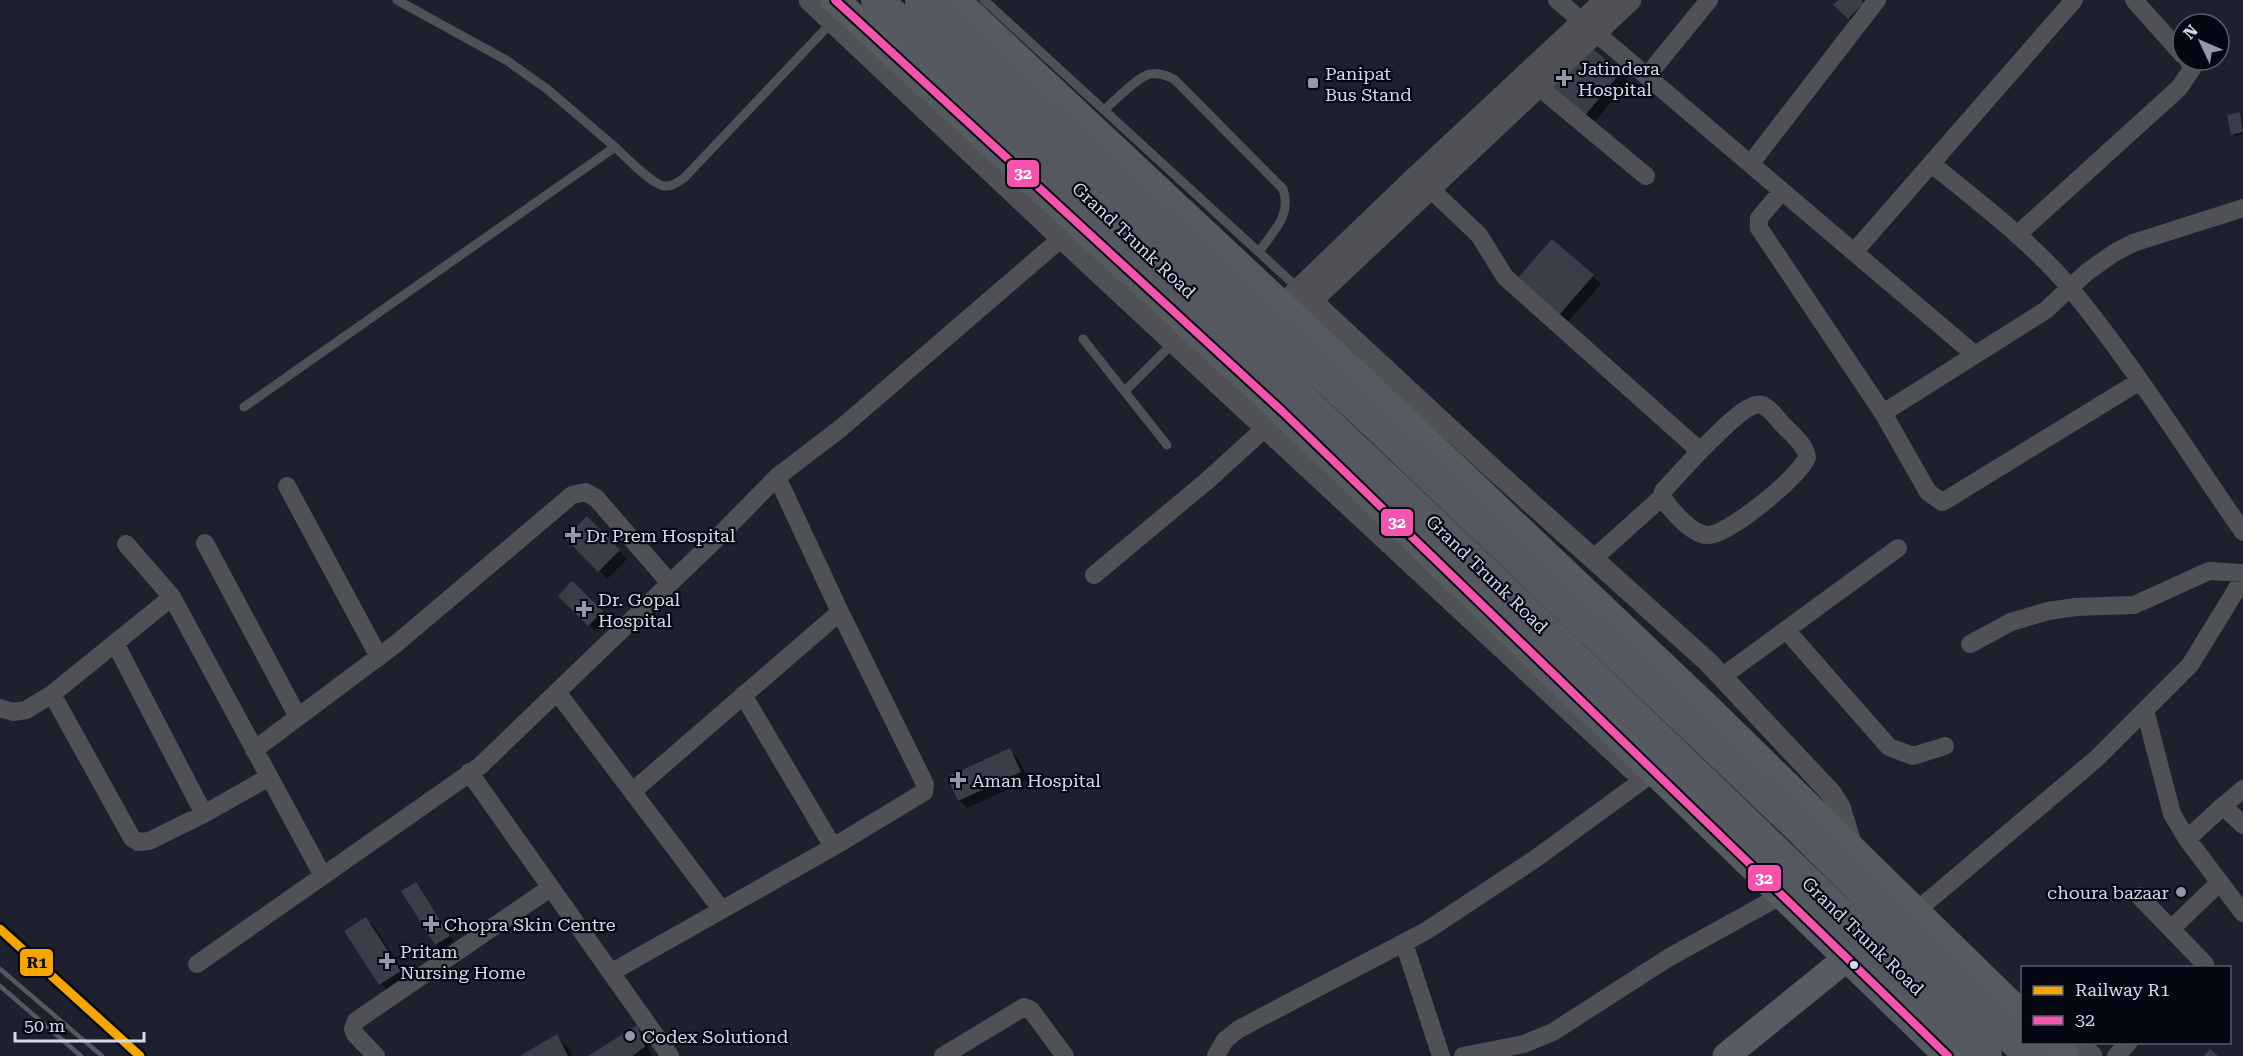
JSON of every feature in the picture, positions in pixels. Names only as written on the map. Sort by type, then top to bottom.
[{"type":"highway","name":"Grand Trunk Road","points":[[877,0],[1369,461],[1769,843],[1986,1056]]},
{"type":"highway","name":"Grand Trunk Road","points":[[921,0],[1387,434],[1794,823],[2030,1056]]},
{"type":"highway","points":[[956,0],[1297,303],[1609,614],[1915,912],[2018,1007]]},
{"type":"highway","points":[[837,10],[1070,231],[1553,674],[1948,1056]]},
{"type":"highway","points":[[1553,674],[1609,614]]},
{"type":"highway","points":[[2053,1044],[2065,1056]]},
{"type":"main road","points":[[1726,1056],[1847,958]]},
{"type":"street","points":[[809,0],[837,10]]},
{"type":"street","points":[[1557,0],[1974,354]]},
{"type":"street","points":[[1423,182],[1539,87],[1589,27],[1605,0]]},
{"type":"street","points":[[1631,0],[1589,27],[1297,303],[1492,468],[1723,676],[1832,793],[1840,807],[1854,852]]},
{"type":"street","points":[[1647,76],[1709,0]]},
{"type":"street","points":[[1751,163],[1877,0]]},
{"type":"street","points":[[1855,251],[2074,0]]},
{"type":"street","points":[[2134,0],[2171,42]]},
{"type":"street","points":[[2017,235],[2179,88],[2190,72]]},
{"type":"street","points":[[1539,87],[1646,176]]},
{"type":"street","points":[[1932,164],[2017,235],[2070,288],[2140,381],[2243,532]]},
{"type":"street","points":[[1423,182],[1479,235],[1504,277],[1700,451]]},
{"type":"street","points":[[1782,191],[1759,218],[1759,228],[1883,413],[1928,492],[1942,502],[2140,381]]},
{"type":"street","points":[[1883,413],[2046,310],[2087,272],[2114,253],[2133,243],[2243,208]]},
{"type":"street","points":[[197,964],[480,766],[777,477],[841,428],[1070,231],[1174,342],[1274,420],[1688,822],[1714,828]]},
{"type":"street","points":[[1755,404],[1764,406],[1774,415],[1799,442],[1807,457],[1800,470],[1749,513],[1726,529],[1709,535],[1696,531],[1685,523],[1670,510],[1662,497],[1663,490],[1700,451],[1744,410],[1755,404]]},
{"type":"street","points":[[1094,574],[1274,420]]},
{"type":"street","points":[[612,972],[923,795],[925,789],[923,780],[840,612],[777,477]]},
{"type":"street","points":[[286,486],[379,657]]},
{"type":"street","points":[[254,750],[379,657],[572,495],[585,492],[596,498],[670,583]]},
{"type":"street","points":[[1593,559],[1662,497]]},
{"type":"street","points":[[205,543],[298,717]]},
{"type":"street","points":[[126,544],[172,597],[323,876]]},
{"type":"street","points":[[1723,676],[1898,548]]},
{"type":"street","points":[[1970,644],[2011,622],[2048,612],[2076,607],[2134,605],[2209,571],[2243,573]]},
{"type":"street","points":[[1915,912],[2096,759],[2190,665],[2243,579]]},
{"type":"street","points":[[0,708],[13,712],[26,710],[52,693],[172,597]]},
{"type":"street","points":[[633,791],[840,612]]},
{"type":"street","points":[[1786,630],[1889,747],[1913,756],[1945,746]]},
{"type":"street","points":[[115,643],[204,814]]},
{"type":"street","points":[[557,692],[721,909]]},
{"type":"street","points":[[52,693],[132,838],[138,842],[149,841],[204,814],[269,777]]},
{"type":"street","points":[[743,695],[833,847]]},
{"type":"street","points":[[2145,710],[2172,814],[2243,913]]},
{"type":"street","points":[[469,772],[670,1056]]},
{"type":"street","points":[[1216,1056],[1225,1040],[1239,1029],[1426,931],[1496,886],[1643,780]]},
{"type":"street","points":[[2187,838],[2243,789]]},
{"type":"street","points":[[2223,806],[2243,825]]},
{"type":"street","points":[[2171,929],[2220,882]]},
{"type":"street","points":[[376,1056],[355,1034],[353,1029],[356,1021],[550,888]]},
{"type":"street","points":[[1463,1056],[1524,1044],[1553,1032],[1668,958],[1782,895]]},
{"type":"street","points":[[2139,896],[2205,964],[2204,966]]},
{"type":"street","points":[[1404,943],[1441,1056]]},
{"type":"street","points":[[943,1056],[1024,1007],[1031,1010],[1065,1056]]},
{"type":"street","points":[[2079,1044],[2092,1056]]},
{"type":"street","points":[[2116,1056],[2127,1044]]},
{"type":"lane","points":[[397,0],[506,60],[547,89],[655,182],[664,186],[676,184],[686,177],[837,10]]},
{"type":"lane","points":[[984,0],[1259,252],[1297,303]]},
{"type":"lane","points":[[1104,110],[1150,74],[1163,75],[1174,80],[1283,189],[1286,198],[1285,214],[1259,252]]},
{"type":"lane","points":[[244,407],[615,147]]},
{"type":"lane","points":[[1083,339],[1167,445]]},
{"type":"lane","points":[[1125,391],[1174,342]]},
{"type":"building","points":[[1838,0],[1861,0],[1864,3],[1848,19],[1833,5]]},
{"type":"building","points":[[1588,45],[1621,72],[1583,118],[1550,90]]},
{"type":"building","points":[[2240,112],[2243,132],[2231,135],[2227,115]]},
{"type":"building","points":[[1552,239],[1594,275],[1559,315],[1517,279]]},
{"type":"building","points":[[587,516],[620,550],[598,572],[565,538]]},
{"type":"building","points":[[572,581],[603,611],[588,626],[558,596]]},
{"type":"building","points":[[1010,748],[1021,772],[958,801],[947,777]]},
{"type":"building","points":[[416,882],[450,936],[435,945],[401,891]]},
{"type":"building","points":[[366,917],[401,971],[379,985],[344,931]]},
{"type":"building","name":"Codex Solutiond","points":[[637,1025],[645,1047],[632,1056],[588,1056]]},
{"type":"building","points":[[557,1034],[568,1056],[520,1056]]},
{"type":"building","points":[[2210,1049],[2218,1056],[2204,1056]]},
{"type":"railway","points":[[0,969],[102,1056]]},
{"type":"railway","points":[[0,986],[81,1056]]},
{"type":"rail line","name":"R1","points":[[0,929],[140,1056]]},
{"type":"transit line","name":"32","points":[[835,0],[1283,412],[1948,1056]]},
{"type":"place","name":"Jatindera Hospital","points":[[1564,78]]},
{"type":"place","name":"Panipat Bus Stand","points":[[1313,83]]},
{"type":"place","name":"Dr Prem Hospital","points":[[573,535]]},
{"type":"place","name":"Dr. Gopal Hospital","points":[[584,609]]},
{"type":"place","name":"Aman Hospital","points":[[958,780]]},
{"type":"place","name":"choura bazaar","points":[[2181,892]]},
{"type":"place","name":"Chopra Skin Centre","points":[[431,924]]},
{"type":"place","name":"Pritam Nursing Home","points":[[387,961]]},
{"type":"place","name":"Codex Solutiond","points":[[630,1036]]}]
